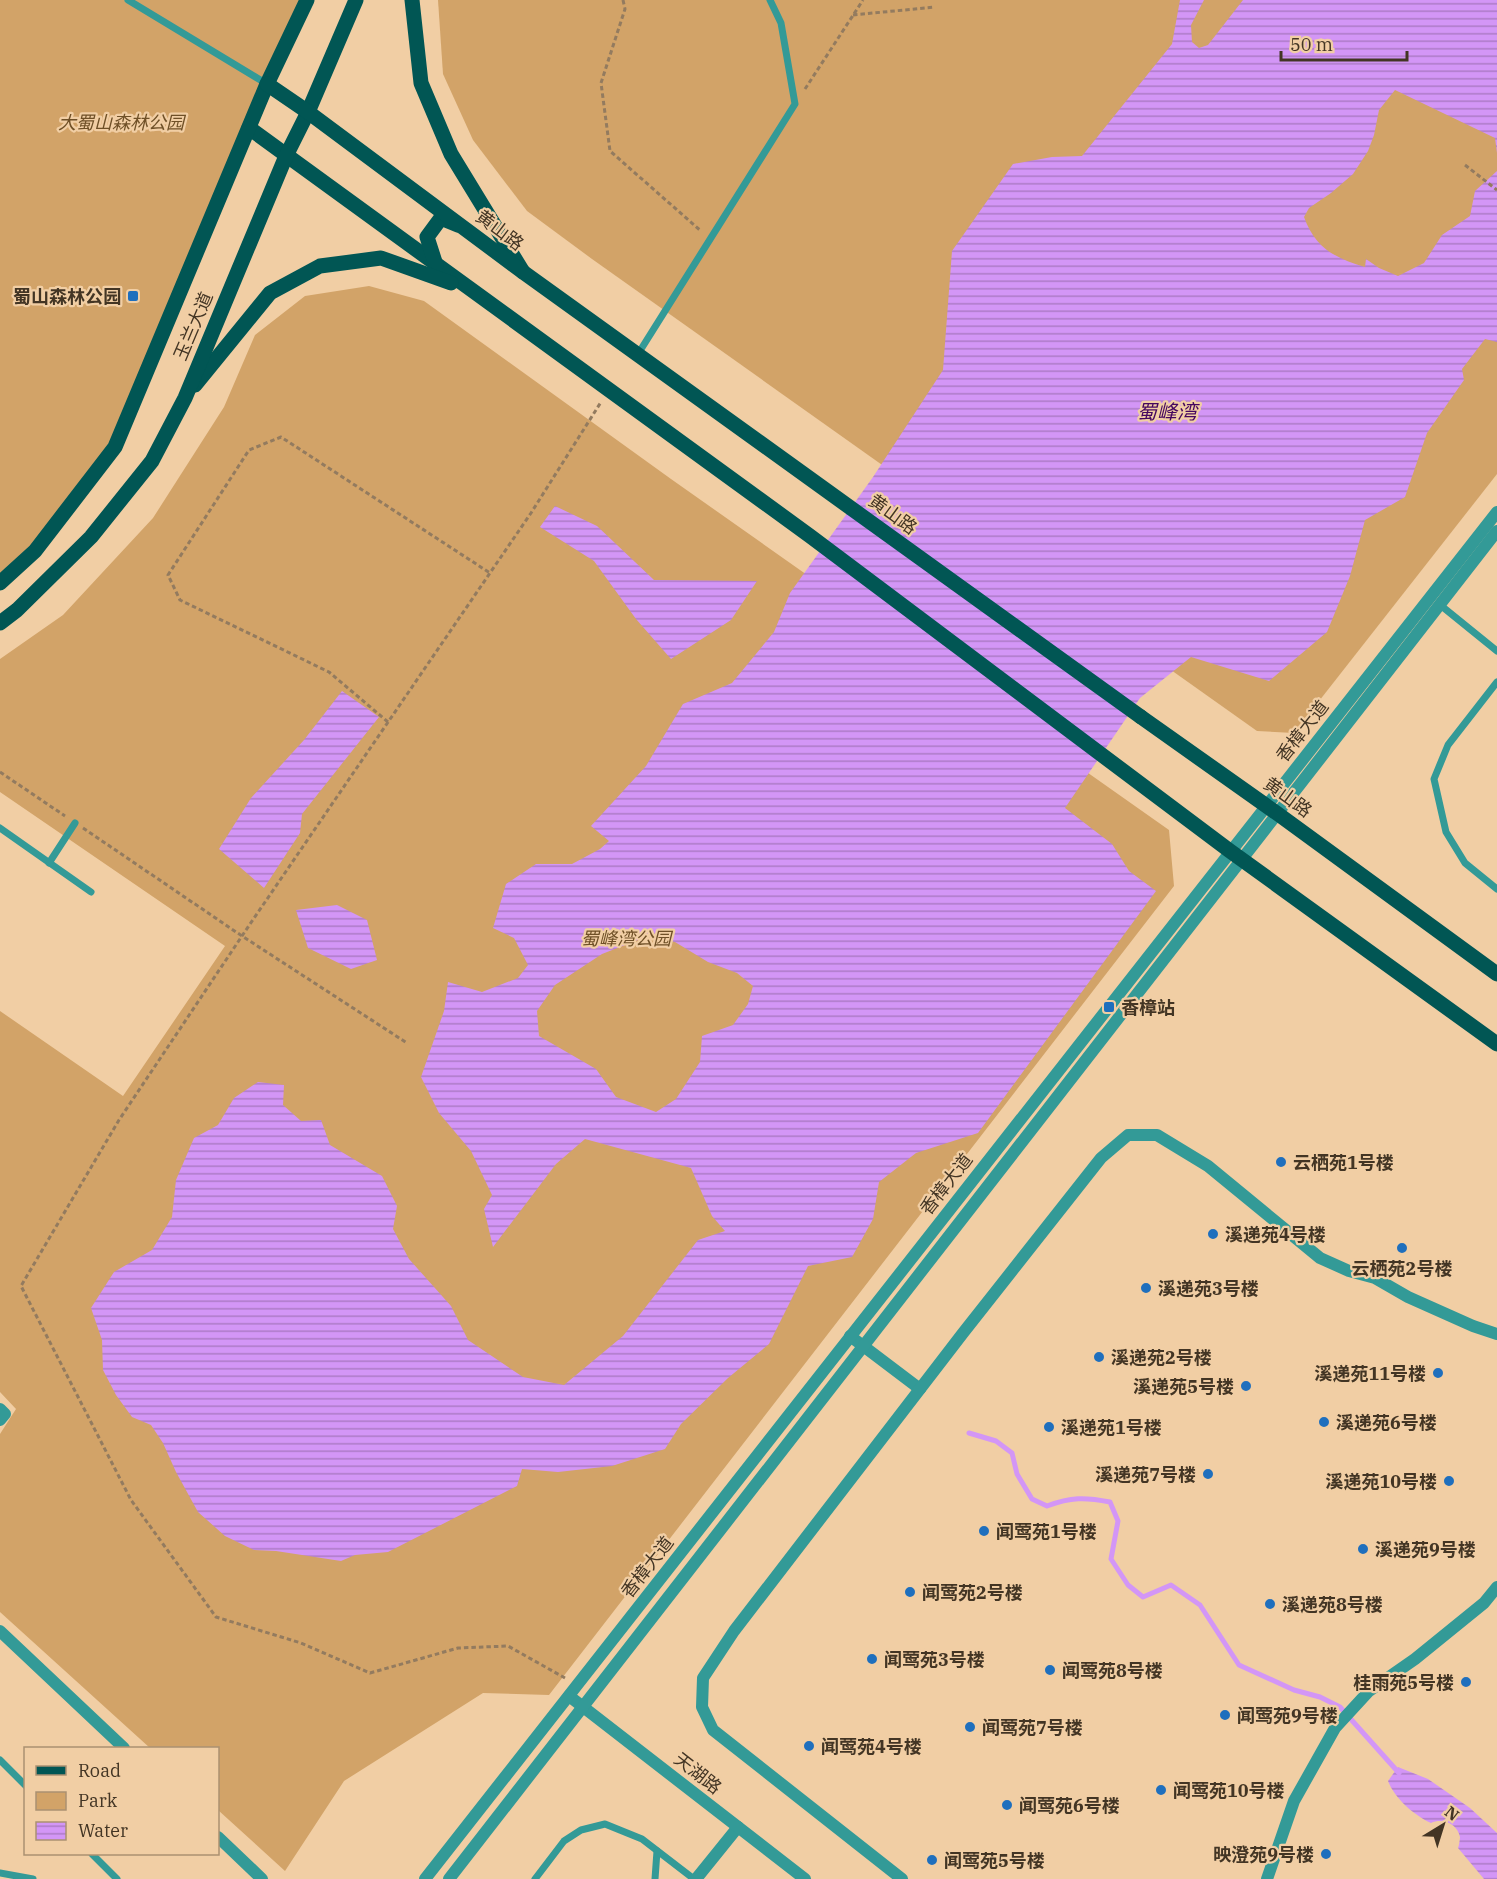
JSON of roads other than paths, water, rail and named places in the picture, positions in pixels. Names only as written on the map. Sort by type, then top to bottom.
[{"type":"main road","name":"玉兰大道","points":[[0,583],[35,550],[115,447],[267,84],[307,0]]},
{"type":"main road","name":"玉兰大道","points":[[0,623],[17,610],[91,537],[152,461],[184,398],[286,156],[308,112],[356,0]]},
{"type":"main road","points":[[412,0],[421,83],[451,154],[523,272]]},
{"type":"main road","name":"黄山路","points":[[267,84],[523,272],[1272,809],[1497,975]]},
{"type":"main road","points":[[249,128],[810,536],[1106,759],[1497,1044]]},
{"type":"main road","points":[[436,265],[427,237],[441,218],[464,227]]},
{"type":"main road","points":[[184,398],[270,292],[320,266],[381,258],[468,288]]},
{"type":"street","name":"香樟大道","points":[[425,1879],[850,1336],[1236,855],[1435,601],[1497,512]]},
{"type":"street","name":"香樟大道","points":[[1435,601],[1497,531]]},
{"type":"street","name":"香樟大道","points":[[449,1879],[864,1345],[1236,855]]},
{"type":"street","points":[[902,1879],[713,1730],[702,1707],[703,1678],[734,1631],[1101,1158],[1128,1135],[1157,1135],[1208,1166],[1320,1258],[1348,1271],[1375,1278],[1408,1297],[1473,1326],[1497,1334]]},
{"type":"street","points":[[850,1336],[920,1389]]},
{"type":"street","points":[[0,1409],[4,1414],[0,1420]]},
{"type":"street","points":[[1267,1879],[1294,1801],[1335,1728],[1370,1691],[1415,1659],[1484,1603],[1497,1587]]},
{"type":"street","points":[[0,1631],[122,1747]]},
{"type":"street","name":"天湖路","points":[[568,1696],[806,1879]]},
{"type":"street","points":[[695,1879],[738,1827]]},
{"type":"street","points":[[219,1838],[262,1879]]},
{"type":"lane","points":[[128,0],[267,84]]},
{"type":"lane","points":[[638,354],[795,105],[781,23],[770,0]]},
{"type":"lane","points":[[1435,601],[1497,651]]},
{"type":"lane","points":[[1497,682],[1448,745],[1434,779],[1446,832],[1465,863],[1497,889]]},
{"type":"lane","points":[[49,863],[75,823]]},
{"type":"lane","points":[[0,828],[91,892]]},
{"type":"lane","points":[[0,1760],[24,1784]]},
{"type":"lane","points":[[535,1879],[564,1841],[581,1830],[605,1824],[642,1839],[695,1879]]},
{"type":"lane","points":[[655,1879],[657,1851]]},
{"type":"lane","points":[[93,1855],[117,1879]]},
{"type":"lane","points":[[0,1873],[33,1879]]},
{"type":"water","name":"蜀峰湾","points":[[1180,0],[1204,0],[1191,25],[1192,42],[1199,48],[1208,45],[1243,0],[1497,0],[1497,153],[1495,138],[1395,90],[1379,110],[1368,151],[1353,174],[1309,208],[1304,217],[1314,237],[1327,250],[1344,260],[1365,267],[1366,259],[1379,268],[1398,276],[1424,263],[1442,235],[1470,216],[1475,191],[1497,171],[1497,342],[1485,339],[1462,369],[1464,380],[1427,433],[1405,497],[1365,520],[1350,576],[1327,632],[1269,681],[1191,657],[1140,698],[1065,808],[1112,844],[1129,871],[1156,891],[978,1133],[916,1153],[879,1182],[873,1219],[852,1257],[808,1266],[769,1344],[728,1378],[681,1424],[665,1449],[612,1466],[558,1472],[522,1469],[517,1486],[388,1552],[355,1555],[341,1561],[254,1550],[225,1536],[198,1512],[163,1443],[151,1425],[132,1417],[116,1395],[103,1370],[102,1340],[91,1308],[114,1272],[152,1250],[172,1217],[176,1180],[194,1138],[218,1125],[234,1098],[258,1082],[284,1085],[283,1105],[301,1121],[321,1120],[330,1145],[382,1176],[397,1206],[393,1229],[409,1259],[451,1306],[468,1340],[523,1377],[564,1385],[623,1336],[698,1240],[725,1231],[712,1216],[691,1168],[585,1139],[556,1164],[493,1247],[484,1209],[492,1195],[471,1151],[439,1113],[421,1077],[444,1011],[448,982],[482,992],[518,978],[528,965],[514,938],[493,928],[506,884],[536,864],[572,864],[600,849],[609,841],[591,826],[646,766],[683,704],[732,683],[774,632],[790,593],[873,477],[943,370],[952,251],[1013,164],[1052,157],[1082,156],[1172,44]],"holes":[[[648,936],[675,942],[708,962],[737,973],[753,986],[748,1004],[733,1025],[702,1036],[700,1062],[676,1099],[656,1112],[616,1097],[596,1069],[539,1036],[537,1011],[555,985],[602,954]]]},
{"type":"water","points":[[555,506],[597,526],[654,580],[757,581],[731,620],[671,659],[636,619],[594,561],[540,527]]},
{"type":"water","points":[[342,691],[379,717],[302,814],[300,833],[264,888],[219,849],[251,798],[304,740]]},
{"type":"water","points":[[337,905],[367,920],[377,960],[351,969],[308,948],[296,910]]},
{"type":"water","points":[[1398,1767],[1428,1779],[1470,1808],[1497,1833],[1497,1879],[1484,1879],[1458,1848],[1460,1837],[1456,1828],[1440,1821],[1431,1823],[1418,1816],[1400,1800],[1388,1781]]},
{"type":"waterway","points":[[969,1433],[996,1441],[1012,1453],[1017,1474],[1032,1499],[1047,1506],[1078,1499],[1110,1502],[1118,1521],[1111,1559],[1128,1585],[1143,1597],[1171,1585],[1200,1605],[1239,1665],[1294,1690],[1320,1697],[1340,1707],[1399,1773]]},
{"type":"place","name":"蜀山森林公园","points":[[133,296]]},
{"type":"place","name":"香樟站","points":[[1109,1007]]},
{"type":"place","name":"云栖苑1号楼","points":[[1281,1162]]},
{"type":"place","name":"溪递苑4号楼","points":[[1213,1234]]},
{"type":"place","name":"云栖苑2号楼","points":[[1402,1248]]},
{"type":"place","name":"溪递苑3号楼","points":[[1146,1288]]},
{"type":"place","name":"溪递苑2号楼","points":[[1099,1357]]},
{"type":"place","name":"溪递苑11号楼","points":[[1438,1373]]},
{"type":"place","name":"溪递苑5号楼","points":[[1246,1386]]},
{"type":"place","name":"溪递苑6号楼","points":[[1324,1422]]},
{"type":"place","name":"溪递苑1号楼","points":[[1049,1427]]},
{"type":"place","name":"溪递苑7号楼","points":[[1208,1474]]},
{"type":"place","name":"溪递苑10号楼","points":[[1449,1481]]},
{"type":"place","name":"闻莺苑1号楼","points":[[984,1531]]},
{"type":"place","name":"溪递苑9号楼","points":[[1363,1549]]},
{"type":"place","name":"闻莺苑2号楼","points":[[910,1592]]},
{"type":"place","name":"溪递苑8号楼","points":[[1270,1604]]},
{"type":"place","name":"闻莺苑3号楼","points":[[872,1659]]},
{"type":"place","name":"闻莺苑8号楼","points":[[1050,1670]]},
{"type":"place","name":"桂雨苑5号楼","points":[[1466,1682]]},
{"type":"place","name":"闻莺苑9号楼","points":[[1225,1715]]},
{"type":"place","name":"闻莺苑7号楼","points":[[970,1727]]},
{"type":"place","name":"闻莺苑4号楼","points":[[809,1746]]},
{"type":"place","name":"闻莺苑10号楼","points":[[1161,1790]]},
{"type":"place","name":"闻莺苑6号楼","points":[[1007,1805]]},
{"type":"place","name":"映澄苑9号楼","points":[[1326,1854]]},
{"type":"place","name":"闻莺苑5号楼","points":[[932,1860]]},
{"type":"park label","name":"大蜀山森林公园","points":[[121,122]]},
{"type":"park label","name":"蜀峰湾公园","points":[[626,938]]}]
